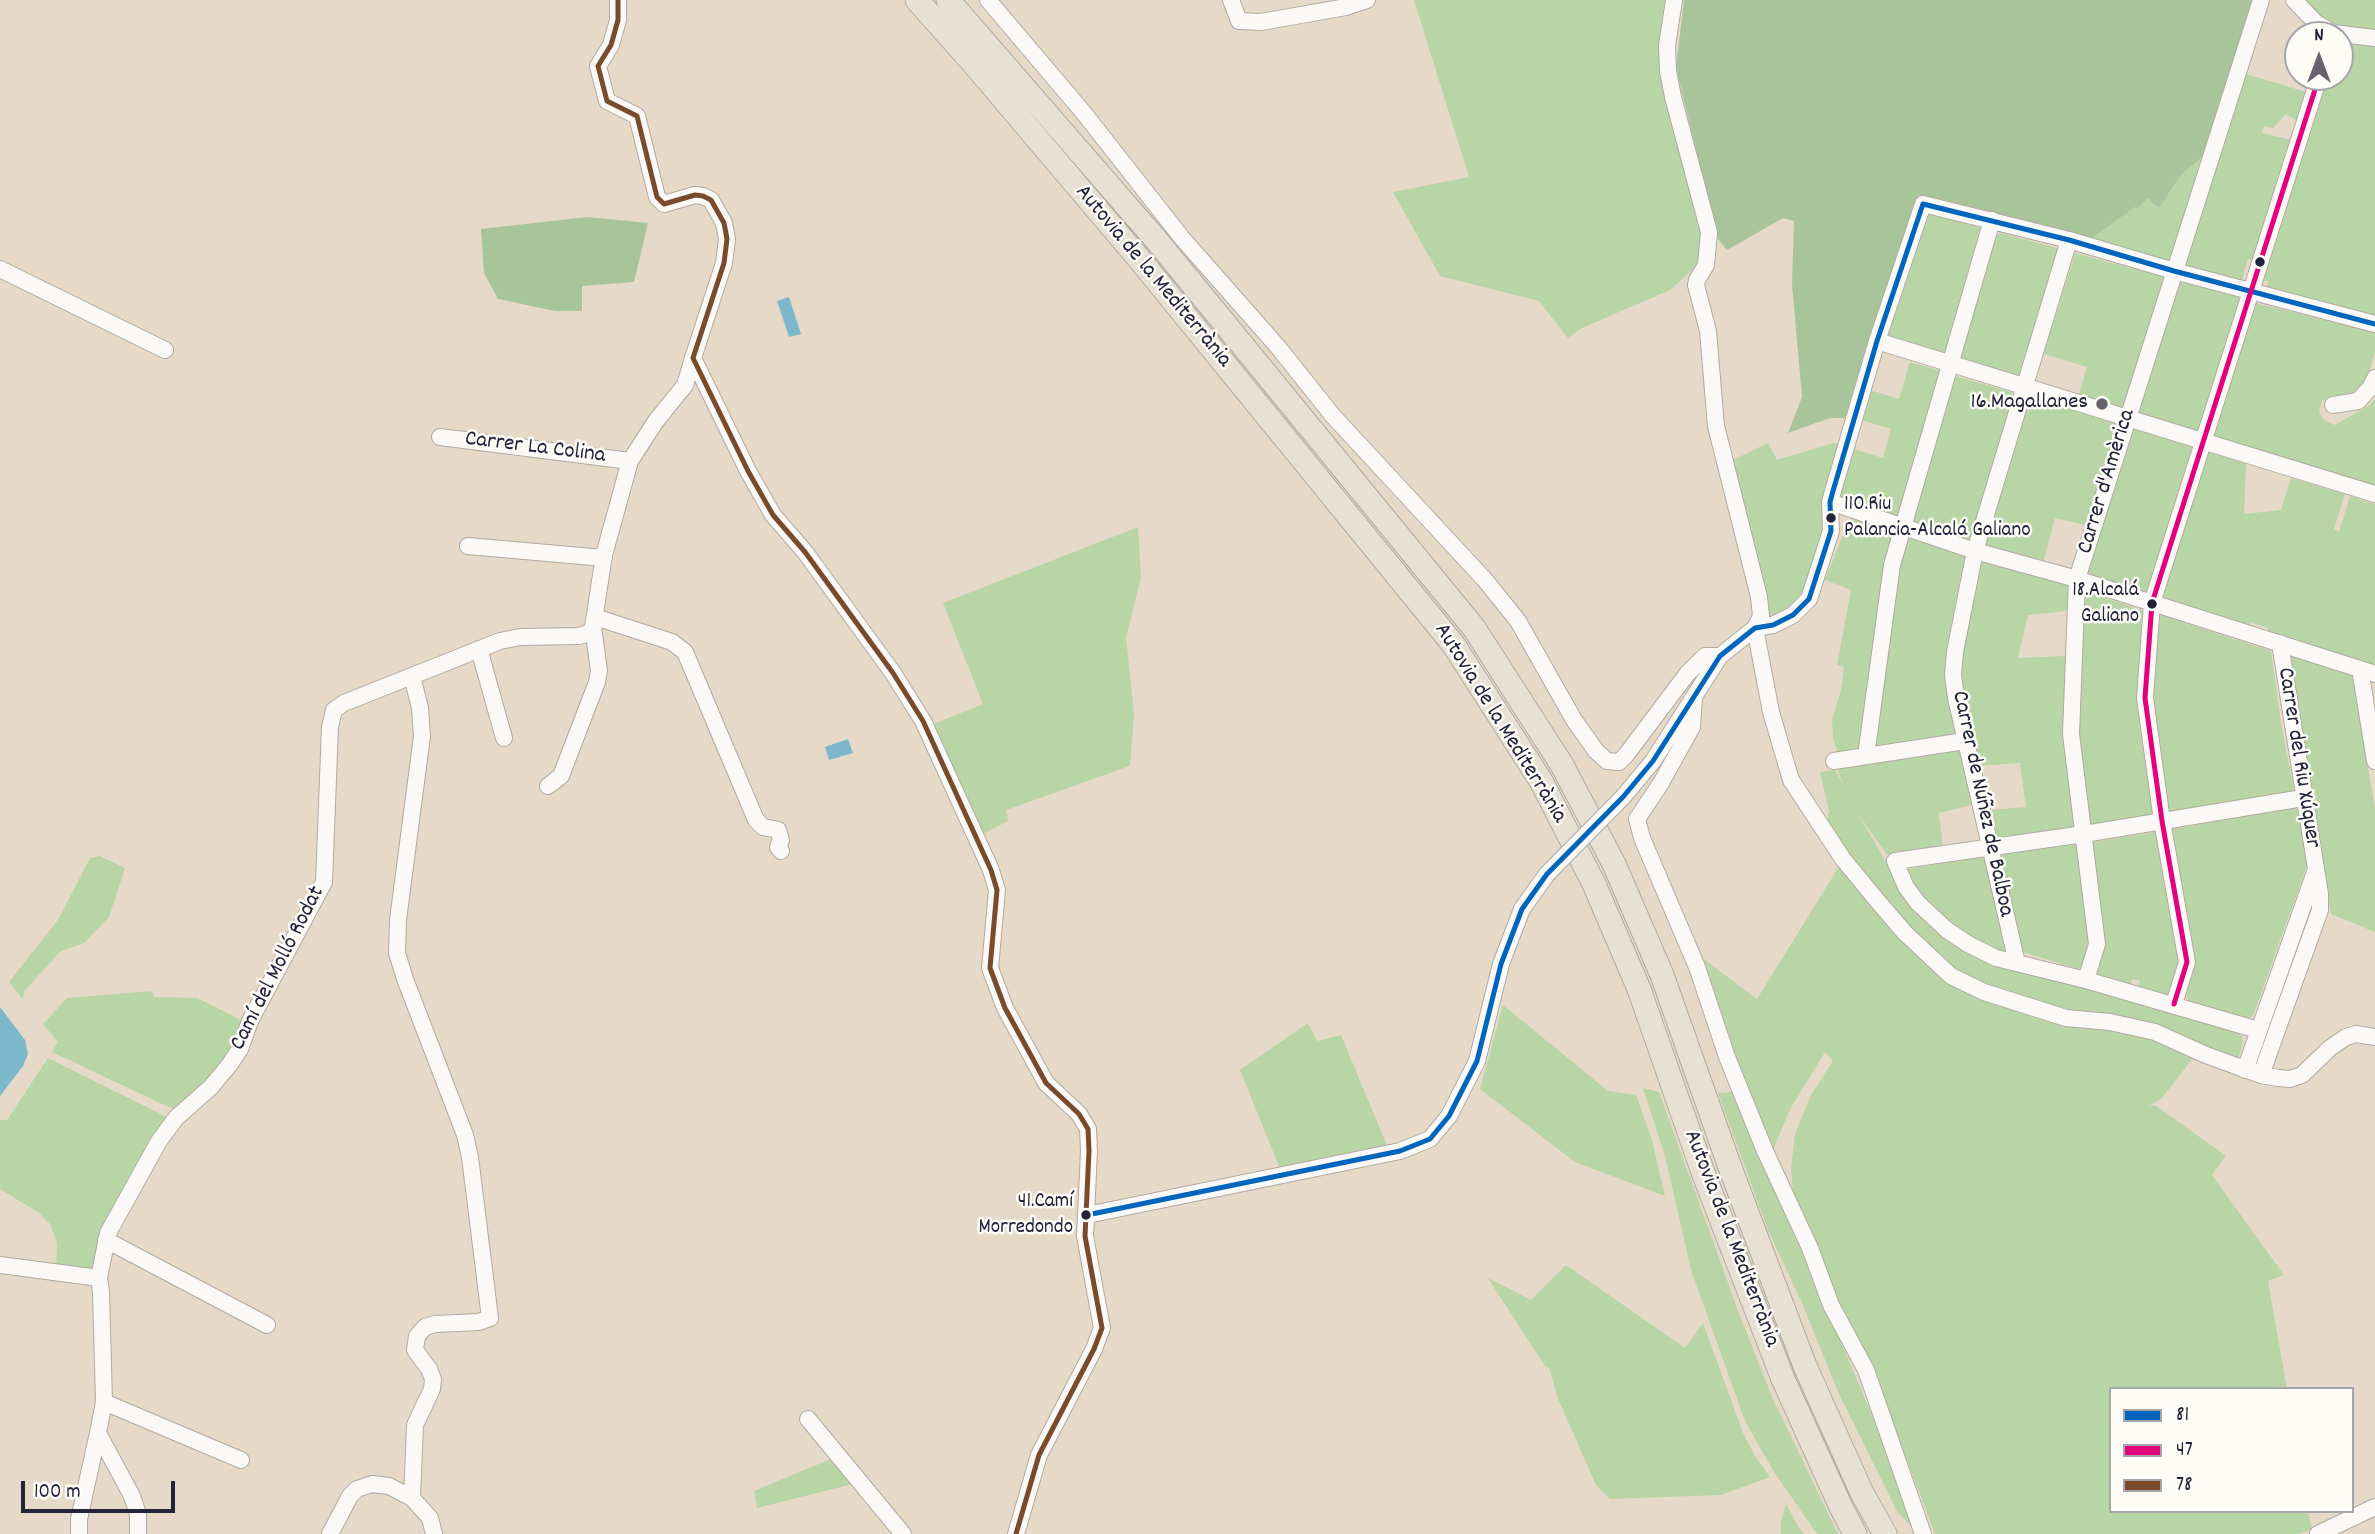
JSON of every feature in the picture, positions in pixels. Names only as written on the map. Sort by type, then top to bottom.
[{"type":"highway","name":"Autovia de la Mediterrània","points":[[917,0],[1140,260],[1453,643],[1541,781],[1594,884],[1639,989],[1704,1175],[1783,1378],[1855,1534]]},
{"type":"highway","name":"Autovia de la Mediterrània","points":[[948,0],[1158,242],[1475,628],[1562,765],[1614,864],[1662,975],[1731,1170],[1805,1366],[1862,1493],[1885,1534]]},
{"type":"street","points":[[548,786],[561,776],[597,682],[599,671],[594,622],[604,558],[630,461],[656,421],[685,385],[724,262],[727,239],[724,223],[711,200],[695,195],[664,204],[657,197],[637,116],[607,101],[598,66],[611,45],[618,20],[618,0]]},
{"type":"street","points":[[988,0],[1333,416],[1485,580],[1518,621],[1574,720],[1596,751],[1607,761],[1619,762],[1626,755],[1687,674],[1705,656],[1720,656]]},
{"type":"street","points":[[1231,0],[1239,21],[1261,22],[1346,7],[1367,0]]},
{"type":"street","points":[[1087,1215],[1400,1151],[1430,1139],[1449,1116],[1477,1061],[1501,964],[1522,909],[1547,874],[1623,797],[1659,752],[1720,656],[1755,628],[1761,616],[1759,597],[1716,426],[1708,331],[1696,285],[1706,265],[1709,232],[1668,71],[1667,46],[1674,0]]},
{"type":"street","name":"Carrer d'Amèrica","points":[[2086,980],[2097,944],[2071,734],[2077,579],[2261,0]]},
{"type":"street","points":[[2294,0],[2314,21]]},
{"type":"street","points":[[2354,36],[2375,38]]},
{"type":"street","points":[[2174,1004],[2187,962],[2162,821],[2145,698],[2152,603],[2314,91]]},
{"type":"street","points":[[1755,628],[1773,625],[1793,615],[1809,598],[1831,531],[1830,502],[1877,341],[1923,204],[2069,240],[2375,324]]},
{"type":"street","points":[[1866,756],[1892,565],[1992,220]]},
{"type":"street","name":"Carrer de Núñez de Balboa","points":[[2017,964],[1965,741],[1954,674],[1955,652],[1975,551],[2069,240]]},
{"type":"street","points":[[0,269],[165,351]]},
{"type":"street","points":[[1877,341],[2375,494]]},
{"type":"street","points":[[693,358],[772,515],[805,552],[893,673],[923,721],[950,776],[997,890],[990,968],[1005,1008],[1046,1083],[1079,1114],[1088,1129],[1085,1236],[1101,1328],[1094,1349],[1039,1455],[1016,1534]]},
{"type":"street","points":[[2333,405],[2358,401],[2375,378]]},
{"type":"street","name":"Carrer La Colina","points":[[440,437],[630,461]]},
{"type":"street","points":[[1830,502],[1975,551],[2077,579],[2367,671],[2375,761]]},
{"type":"street","points":[[468,546],[604,558]]},
{"type":"street","points":[[594,622],[671,642],[685,652],[756,820],[763,827],[778,830],[781,841],[778,847],[781,851]]},
{"type":"street","name":"Camí del Molló Rodat","points":[[79,1534],[79,1519],[104,1402],[102,1292],[99,1278],[106,1240],[159,1140],[176,1118],[212,1087],[240,1049],[250,1021],[324,881],[330,727],[334,710],[344,703],[511,638],[579,636],[589,633],[594,622]]},
{"type":"street","points":[[1755,628],[1771,712],[1791,780],[1843,859],[1905,933],[1951,976],[1984,992],[2066,1018],[2110,1022],[2155,1032],[2183,1046],[2253,1072],[2290,1079],[2302,1075],[2330,1048],[2346,1037],[2356,1034],[2375,1037]]},
{"type":"street","name":"Carrer del Riu Xúquer","points":[[2253,1072],[2319,910],[2319,894],[2280,643]]},
{"type":"street","points":[[479,649],[504,738]]},
{"type":"street","points":[[411,676],[420,708],[422,736],[398,920],[397,953],[465,1135],[490,1318],[479,1322],[435,1324],[425,1327],[418,1336],[415,1350],[433,1379],[432,1389],[415,1424],[412,1498]]},
{"type":"street","points":[[1694,695],[1692,727],[1661,783],[1637,819],[1639,828],[1696,967],[1727,1057],[1765,1151],[1810,1248],[1831,1305],[1866,1370],[1923,1534]]},
{"type":"street","points":[[1833,761],[1965,741]]},
{"type":"street","points":[[2258,1030],[2174,1004],[1996,958],[1947,930],[1918,903],[1906,887],[1895,861],[2084,834],[2302,798]]},
{"type":"street","name":"Carrer del Riu Xúquer","points":[[2253,1072],[2258,1030],[2315,872]]},
{"type":"street","points":[[106,1240],[267,1325]]},
{"type":"street","points":[[0,1265],[99,1278]]},
{"type":"street","points":[[104,1402],[241,1460]]},
{"type":"street","points":[[808,1419],[903,1534]]},
{"type":"street","points":[[98,1433],[132,1496],[138,1514],[138,1534]]},
{"type":"street","points":[[330,1534],[350,1496],[356,1489],[372,1484],[398,1489],[412,1498],[430,1518],[434,1534]]},
{"type":"street","points":[[2318,1534],[2375,1507]]},
{"type":"green space","points":[[1414,0],[1669,0],[1664,31],[1707,240],[1701,262],[1670,290],[1582,328],[1568,338],[1539,301],[1440,276],[1393,192],[1469,177]]},
{"type":"green space","points":[[1684,0],[2254,0],[2204,155],[2181,175],[2159,208],[2147,198],[2138,208],[2135,207],[2088,241],[1919,195],[1846,418],[1830,418],[1788,433],[1802,397],[1792,284],[1794,221],[1783,218],[1727,250],[1718,239],[1676,68]]},
{"type":"green space","points":[[2303,0],[2375,0],[2375,31],[2354,29],[2354,21],[2325,21]]},
{"type":"green space","points":[[2354,45],[2375,46],[2375,316],[2266,288],[2268,281],[2261,281],[2322,91],[2354,91]]},
{"type":"green space","points":[[2246,74],[2284,85],[2284,91],[2306,92],[2297,121],[2286,114],[2273,128],[2264,126],[2262,133],[2291,140],[2253,260],[2248,259],[2242,281],[2184,266]]},
{"type":"green space","points":[[2203,154],[2169,262],[2088,241],[2147,198],[2159,208],[2181,175]]},
{"type":"green space","points":[[1925,212],[1980,228],[1944,354],[1885,339]]},
{"type":"green space","points":[[587,217],[648,223],[634,282],[582,286],[582,311],[555,311],[498,299],[484,273],[481,229]]},
{"type":"green space","points":[[2001,233],[2060,249],[2018,378],[1960,359],[1970,312],[1985,277],[1996,236]]},
{"type":"green space","points":[[2075,253],[2164,277],[2122,410],[2078,397],[2087,367],[2044,354]]},
{"type":"green space","points":[[2179,281],[2240,297],[2198,433],[2137,414]]},
{"type":"green space","points":[[2255,303],[2375,332],[2375,352],[2362,391],[2344,398],[2331,395],[2322,401],[2319,411],[2324,420],[2335,425],[2375,399],[2375,488],[2212,437]]},
{"type":"green space","points":[[1910,362],[1938,370],[1940,373],[1899,514],[1894,516],[1840,496],[1853,449],[1883,458],[1891,429],[1861,420],[1870,390],[1899,399]]},
{"type":"green space","points":[[1955,376],[2011,392],[2014,397],[1971,541],[1915,523],[1913,520]]},
{"type":"green space","points":[[2033,398],[2118,424],[2085,525],[2055,518],[2043,563],[1985,545],[2030,400]]},
{"type":"green space","points":[[2132,428],[2193,447],[2147,595],[2086,576]]},
{"type":"green space","points":[[1768,443],[1777,460],[1833,443],[1839,444],[1823,505],[1821,547],[1802,597],[1795,608],[1770,618],[1733,460]]},
{"type":"green space","points":[[2208,452],[2246,463],[2244,514],[2281,510],[2291,478],[2345,494],[2334,529],[2339,532],[2350,496],[2375,504],[2375,666],[2268,632],[2268,628],[2250,622],[2249,627],[2161,599]]},
{"type":"green space","points":[[1849,520],[1891,531],[1892,535],[1881,587],[1858,748],[1838,753],[1833,738],[1832,720],[1841,690],[1844,667],[1837,665],[1851,590],[1825,580]]},
{"type":"green space","points":[[1138,527],[1141,577],[1126,638],[1134,713],[1130,766],[1006,810],[1008,821],[981,835],[929,726],[983,704],[943,603]]},
{"type":"green space","points":[[1908,537],[1965,555],[1947,646],[1946,674],[1956,732],[1955,735],[1874,747],[1899,568]]},
{"type":"green space","points":[[1983,560],[2069,586],[2067,611],[2028,615],[2018,658],[2066,656],[2063,729],[2075,825],[2072,829],[1998,840],[1994,837],[1990,810],[2026,807],[2020,763],[1979,766],[1962,687],[1963,645],[1979,563]]},
{"type":"green space","points":[[2083,591],[2142,610],[2139,724],[2154,816],[2090,826],[2078,730]]},
{"type":"green space","points":[[2157,614],[2271,651],[2282,730],[2294,789],[2292,792],[2169,813],[2154,719]]},
{"type":"green space","points":[[2291,655],[2353,676],[2375,810],[2375,932],[2331,914],[2287,658]]},
{"type":"green space","points":[[1960,749],[1972,805],[1939,813],[1943,847],[1887,855],[1857,812],[1903,891],[1963,947],[2007,969],[2238,1033],[2243,1041],[2238,1060],[2013,995],[1964,975],[1923,947],[1867,880],[1827,822],[1829,811],[1820,772],[1835,770],[1844,786],[1837,769]]},
{"type":"green space","points":[[2294,807],[2298,810],[2307,866],[2253,1016],[2249,1019],[2189,1001],[2186,996],[2195,964],[2172,829]]},
{"type":"green space","points":[[2155,832],[2179,963],[2169,995],[2139,986],[2140,981],[2132,979],[2131,984],[2099,975],[2097,971],[2104,945],[2092,842]]},
{"type":"green space","points":[[2074,844],[2077,847],[2089,940],[2079,969],[2022,952],[2000,857]]},
{"type":"green space","points":[[100,856],[125,868],[109,917],[84,943],[61,951],[24,991],[23,999],[9,982],[58,920],[90,858]]},
{"type":"green space","points":[[1980,857],[1985,860],[2006,953],[2002,957],[1935,915],[1902,870]]},
{"type":"green space","points":[[1840,865],[1943,975],[2136,1030],[2194,1057],[2161,1099],[2147,1107],[2155,1105],[2226,1156],[2212,1175],[2284,1275],[2268,1281],[2287,1387],[2109,1387],[2109,1513],[2308,1513],[2312,1529],[2299,1534],[1935,1534],[1882,1394],[1840,1308],[1794,1200],[1791,1169],[1795,1134],[1811,1095],[1833,1061],[1825,1052],[1790,1109],[1771,1155],[1698,955],[1757,999]]},
{"type":"green space","points":[[152,991],[154,997],[197,998],[245,1022],[225,1064],[177,1111],[52,1052],[58,1042],[43,1024],[67,998]]},
{"type":"green space","points":[[1503,1005],[1608,1091],[1636,1095],[1652,1140],[1665,1196],[1575,1162],[1480,1089]]},
{"type":"green space","points":[[1308,1023],[1317,1041],[1341,1035],[1388,1148],[1281,1171],[1240,1070]]},
{"type":"green space","points":[[48,1058],[171,1119],[97,1270],[56,1269],[57,1243],[50,1224],[39,1213],[0,1189],[0,1120],[7,1120]]},
{"type":"green space","points":[[1643,1088],[1659,1092],[1773,1399],[1838,1534],[1817,1534],[1774,1472],[1745,1421],[1691,1270],[1665,1156]]},
{"type":"green space","points":[[1741,1091],[1844,1349],[1922,1534],[1918,1534],[1897,1511],[1839,1394],[1802,1303],[1768,1230],[1718,1093]]},
{"type":"green space","points":[[1566,1265],[1685,1348],[1703,1323],[1743,1433],[1770,1477],[1721,1495],[1610,1499],[1596,1485],[1559,1401],[1549,1368],[1545,1366],[1488,1278],[1531,1300]]},
{"type":"green space","points":[[831,1459],[853,1484],[757,1508],[754,1491]]},
{"type":"green space","points":[[1786,1504],[1799,1528],[1804,1534],[1781,1534]]},
{"type":"water","points":[[789,297],[801,334],[789,337],[777,301]]},
{"type":"water","points":[[848,739],[853,753],[829,760],[825,747]]},
{"type":"water","points":[[0,1007],[25,1040],[28,1054],[23,1066],[0,1096]]},
{"type":"transit line","name":"78","points":[[618,0],[618,20],[611,45],[598,66],[607,101],[637,116],[657,197],[664,204],[695,195],[703,196],[711,200],[724,223],[727,239],[724,263],[693,358],[748,471],[773,515],[805,552],[893,673],[923,721],[991,870],[997,890],[990,968],[1005,1008],[1046,1083],[1079,1114],[1088,1129],[1085,1236],[1102,1328],[1094,1349],[1039,1455],[1016,1534]]},
{"type":"transit line","name":"47","points":[[2174,1004],[2187,962],[2162,821],[2145,698],[2152,603],[2315,91]]},
{"type":"transit line","name":"81","points":[[1087,1215],[1400,1151],[1430,1139],[1449,1116],[1477,1061],[1501,964],[1522,909],[1547,874],[1623,797],[1653,761],[1720,656],[1755,628],[1773,625],[1793,615],[1809,599],[1831,531],[1830,502],[1833,491],[1877,341],[1923,204],[2069,240],[2375,324]]},
{"type":"place","name":"16.Magallanes","points":[[2102,404]]},
{"type":"place","name":"110.Riu Palancia-Alcalá Galiano","points":[[1831,518]]},
{"type":"place","name":"18.Alcalá Galiano","points":[[2152,604]]},
{"type":"place","name":"41.Camí Morredondo","points":[[1086,1215]]}]
